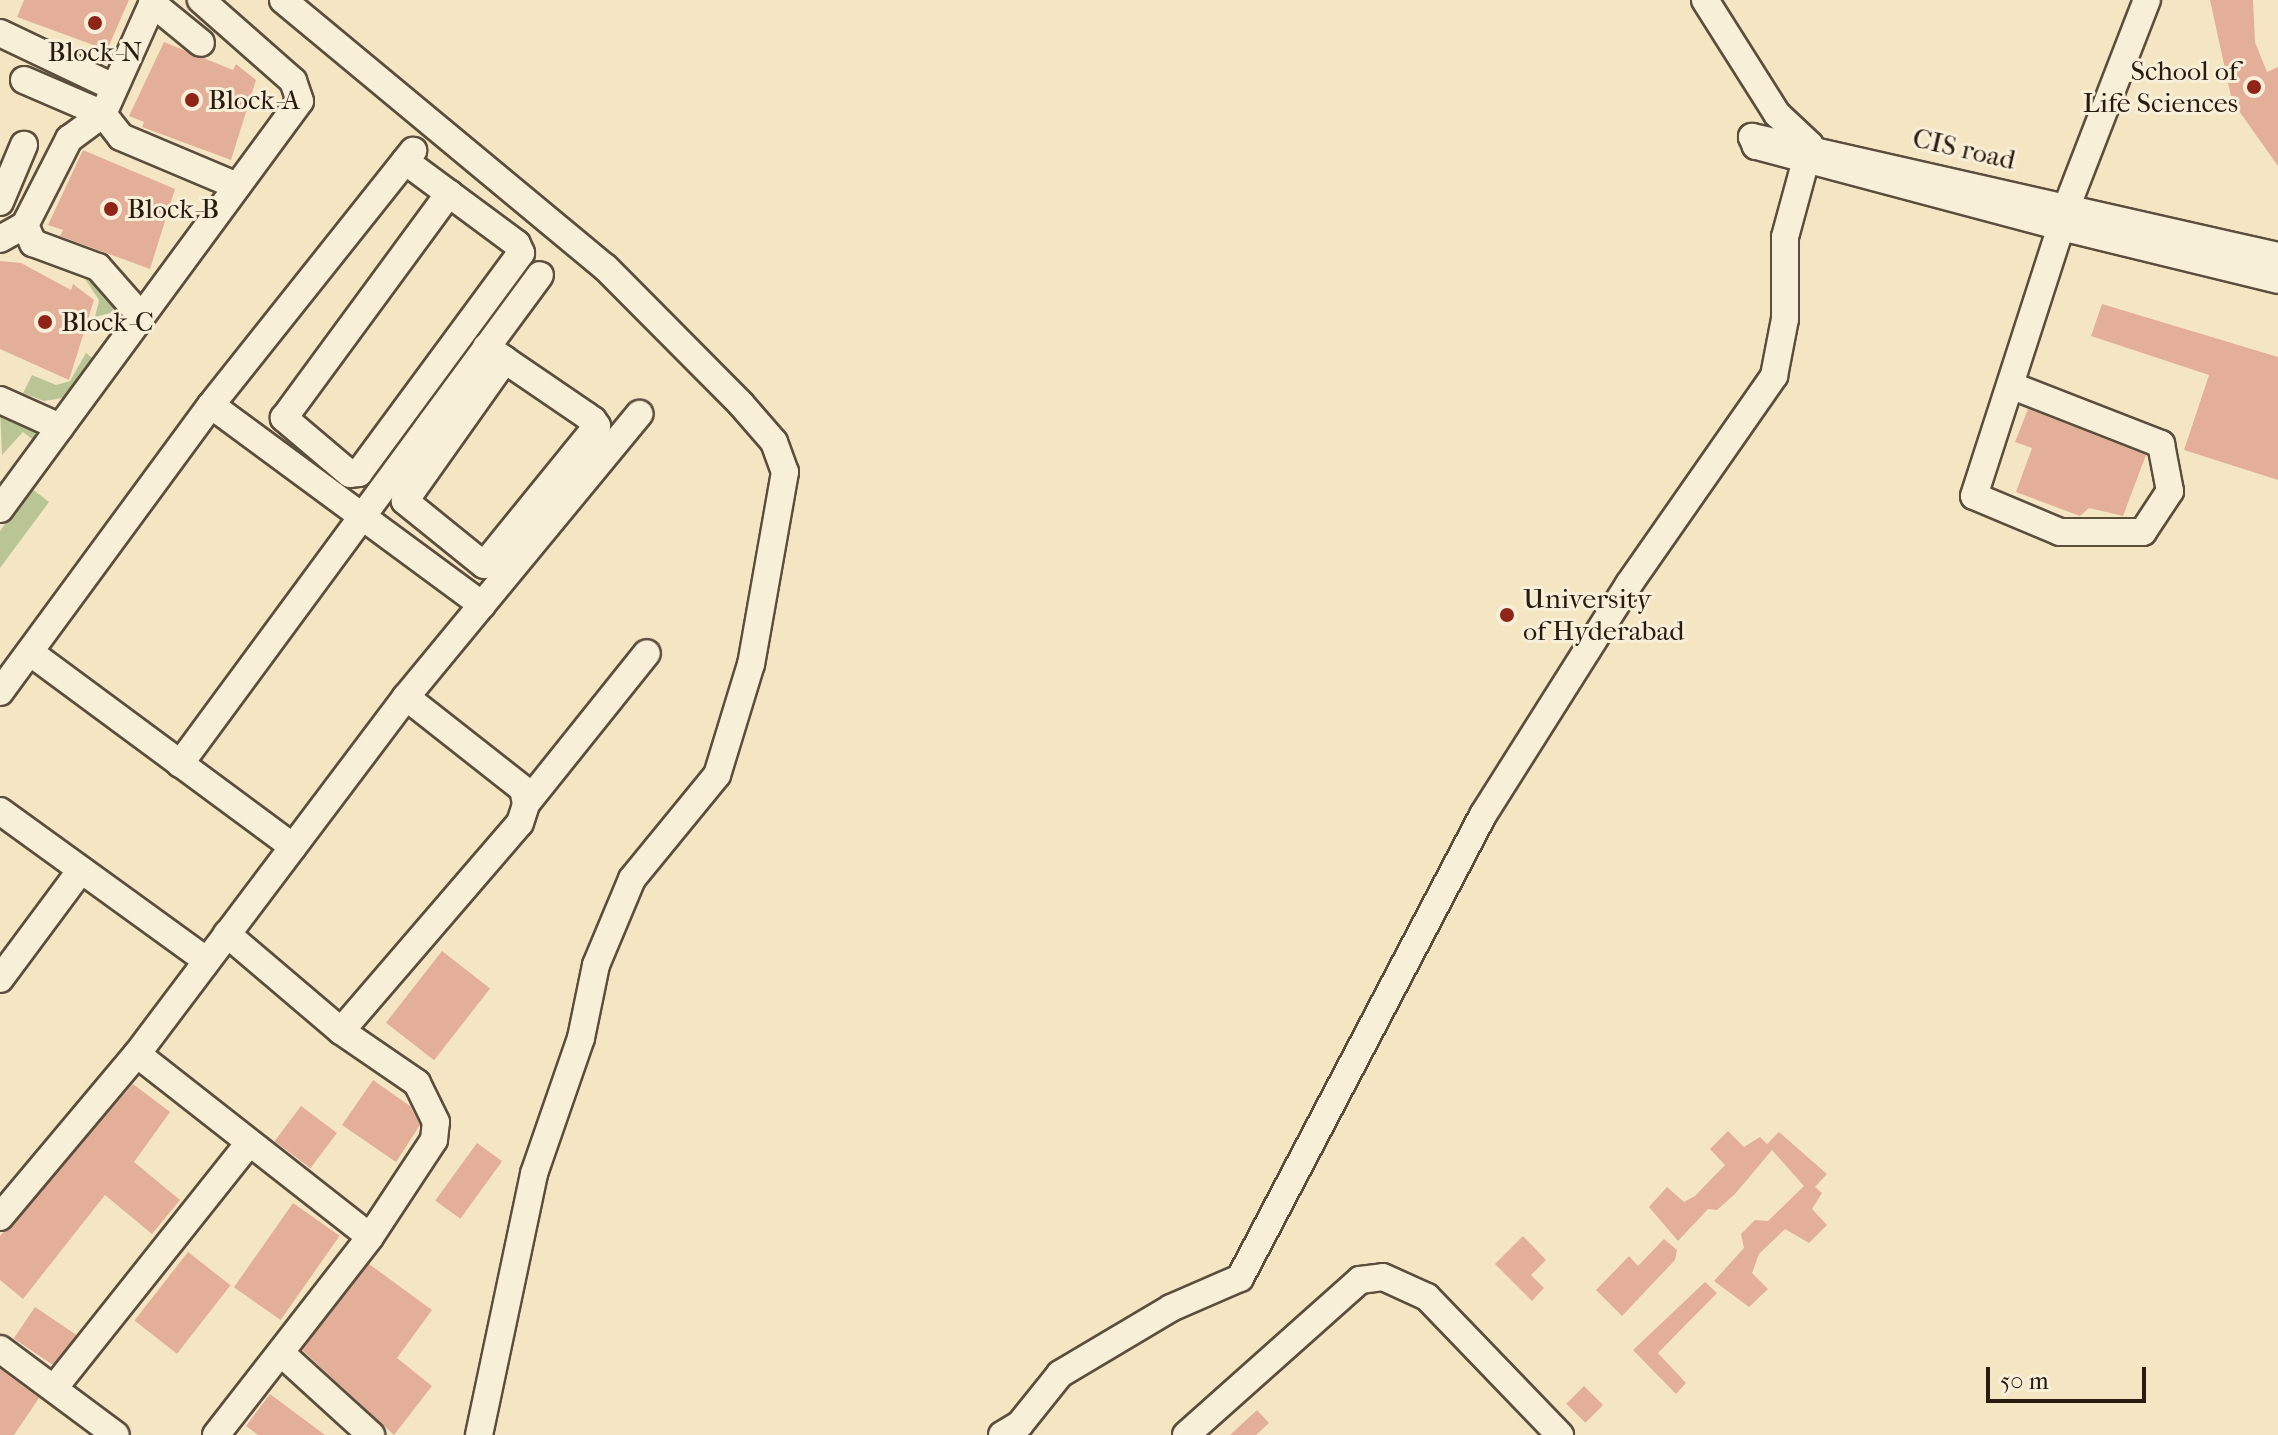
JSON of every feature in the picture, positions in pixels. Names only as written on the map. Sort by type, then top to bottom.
[{"type":"street","points":[[0,509],[237,186],[301,93],[201,0]]},
{"type":"street","points":[[283,0],[605,267],[741,404],[774,442],[785,472],[751,664],[717,775],[632,879],[596,965],[581,1038],[534,1174],[479,1435]]},
{"type":"street","points":[[1705,0],[1777,114],[1808,152],[2064,217],[2278,280]]},
{"type":"street","points":[[2015,387],[2161,444],[2173,476],[2154,524],[2132,536],[2060,532],[1978,500],[1976,480],[2015,387],[2064,217],[2147,0]]},
{"type":"street","points":[[0,239],[25,225],[62,149],[103,114],[153,2],[201,43]]},
{"type":"street","points":[[0,33],[113,87]]},
{"type":"street","points":[[24,80],[103,114],[121,137],[237,186]]},
{"type":"street","points":[[0,202],[24,145]]},
{"type":"street","points":[[1002,1435],[1020,1424],[1060,1374],[1171,1308],[1240,1278],[1483,815],[1629,584],[1774,376],[1783,341],[1785,237],[1808,152]]},
{"type":"street","points":[[0,692],[211,405],[409,156],[449,193],[517,244],[520,256],[359,473],[350,474],[286,428],[284,418],[449,193]]},
{"type":"street","points":[[2064,217],[2278,256]]},
{"type":"street","points":[[25,225],[33,243],[98,267],[141,316]]},
{"type":"street","points":[[495,353],[597,426],[484,565],[405,501],[540,275]]},
{"type":"street","points":[[180,764],[361,515],[495,353]]},
{"type":"street","points":[[0,400],[60,427]]},
{"type":"street","points":[[211,405],[482,605]]},
{"type":"street","points":[[0,1217],[10,1187],[137,1054],[406,697],[639,414]]},
{"type":"street","points":[[31,653],[293,847]]},
{"type":"street","points":[[341,1031],[520,823],[526,804],[647,653]]},
{"type":"street","points":[[406,697],[523,789],[526,804]]},
{"type":"street","points":[[0,811],[206,960]]},
{"type":"street","points":[[0,979],[81,870]]},
{"type":"street","points":[[216,1435],[370,1237],[434,1140],[436,1122],[417,1083],[341,1031],[227,934]]},
{"type":"street","points":[[137,1054],[247,1146],[370,1237]]},
{"type":"street","points":[[55,1387],[247,1146]]},
{"type":"street","points":[[1186,1435],[1360,1280],[1383,1277],[1427,1297],[1560,1435]]},
{"type":"street","points":[[0,1349],[116,1435]]},
{"type":"street","points":[[281,1353],[371,1435]]},
{"type":"green space","points":[[85,279],[103,289],[123,321],[110,313],[95,317],[99,300]]},
{"type":"green space","points":[[86,353],[95,360],[68,397],[44,401],[23,393],[32,375],[56,385],[70,381]]},
{"type":"green space","points":[[0,410],[35,425],[36,442],[23,432],[2,455]]},
{"type":"green space","points":[[31,488],[49,502],[0,568],[0,531]]},
{"type":"building","points":[[24,0],[129,0],[107,50],[17,17]]},
{"type":"building","name":"School of Life Sciences","points":[[2210,0],[2253,0],[2255,42],[2267,72],[2278,67],[2278,166],[2232,101]]},
{"type":"building","name":"Block-A","points":[[164,42],[233,70],[236,64],[256,80],[231,160],[142,127],[144,122],[129,116]]},
{"type":"building","name":"Block-B","points":[[83,150],[175,189],[150,269],[60,236],[63,230],[48,225]]},
{"type":"building","name":"Block-C","points":[[0,261],[21,263],[71,290],[73,284],[94,300],[69,380],[0,349]]},
{"type":"building","points":[[2102,304],[2278,357],[2278,480],[2184,450],[2209,375],[2091,336]]},
{"type":"building","points":[[2028,409],[2146,455],[2123,516],[2089,508],[2080,516],[2016,492],[2032,448],[2015,442]]},
{"type":"building","points":[[442,951],[490,989],[434,1060],[386,1023]]},
{"type":"building","points":[[373,1080],[410,1106],[420,1125],[396,1162],[342,1125]]},
{"type":"building","points":[[133,1084],[170,1112],[134,1162],[180,1200],[152,1234],[105,1195],[23,1299],[0,1280],[0,1236]]},
{"type":"building","points":[[301,1106],[337,1133],[310,1168],[275,1141]]},
{"type":"building","points":[[1728,1131],[1744,1147],[1760,1137],[1767,1144],[1779,1132],[1827,1174],[1815,1187],[1822,1193],[1812,1209],[1827,1225],[1809,1243],[1785,1229],[1759,1254],[1752,1273],[1768,1289],[1749,1307],[1714,1281],[1744,1248],[1741,1234],[1755,1220],[1768,1221],[1804,1186],[1772,1150],[1735,1194],[1717,1210],[1708,1209],[1678,1241],[1649,1207],[1667,1187],[1684,1202],[1695,1196],[1725,1165],[1710,1149]]},
{"type":"building","points":[[477,1143],[502,1161],[460,1219],[435,1200]]},
{"type":"building","points":[[293,1203],[340,1236],[281,1320],[234,1287]]},
{"type":"building","points":[[1523,1236],[1546,1260],[1531,1275],[1544,1288],[1532,1301],[1495,1264]]},
{"type":"building","points":[[1664,1239],[1677,1250],[1675,1260],[1622,1316],[1596,1290],[1629,1256],[1638,1266]]},
{"type":"building","points":[[188,1252],[231,1285],[177,1354],[134,1321]]},
{"type":"building","points":[[369,1264],[432,1310],[397,1358],[432,1386],[394,1435],[302,1350]]},
{"type":"building","points":[[1705,1282],[1717,1293],[1658,1353],[1686,1383],[1676,1394],[1633,1350]]},
{"type":"building","points":[[35,1307],[76,1335],[55,1366],[14,1339]]},
{"type":"building","points":[[0,1369],[39,1398],[14,1435],[0,1435]]},
{"type":"building","points":[[1584,1386],[1603,1405],[1585,1423],[1566,1404]]},
{"type":"building","points":[[270,1394],[325,1435],[258,1435],[246,1426]]},
{"type":"building","points":[[1257,1410],[1269,1423],[1256,1435],[1230,1435]]},
{"type":"place","name":"Block-N","points":[[95,23]]},
{"type":"place","name":"School of Life Sciences","points":[[2254,87]]},
{"type":"place","name":"Block-A","points":[[192,100]]},
{"type":"place","name":"Block-B","points":[[111,209]]},
{"type":"place","name":"Block-C","points":[[45,322]]},
{"type":"place","name":"University of Hyderabad","points":[[1507,615]]}]
